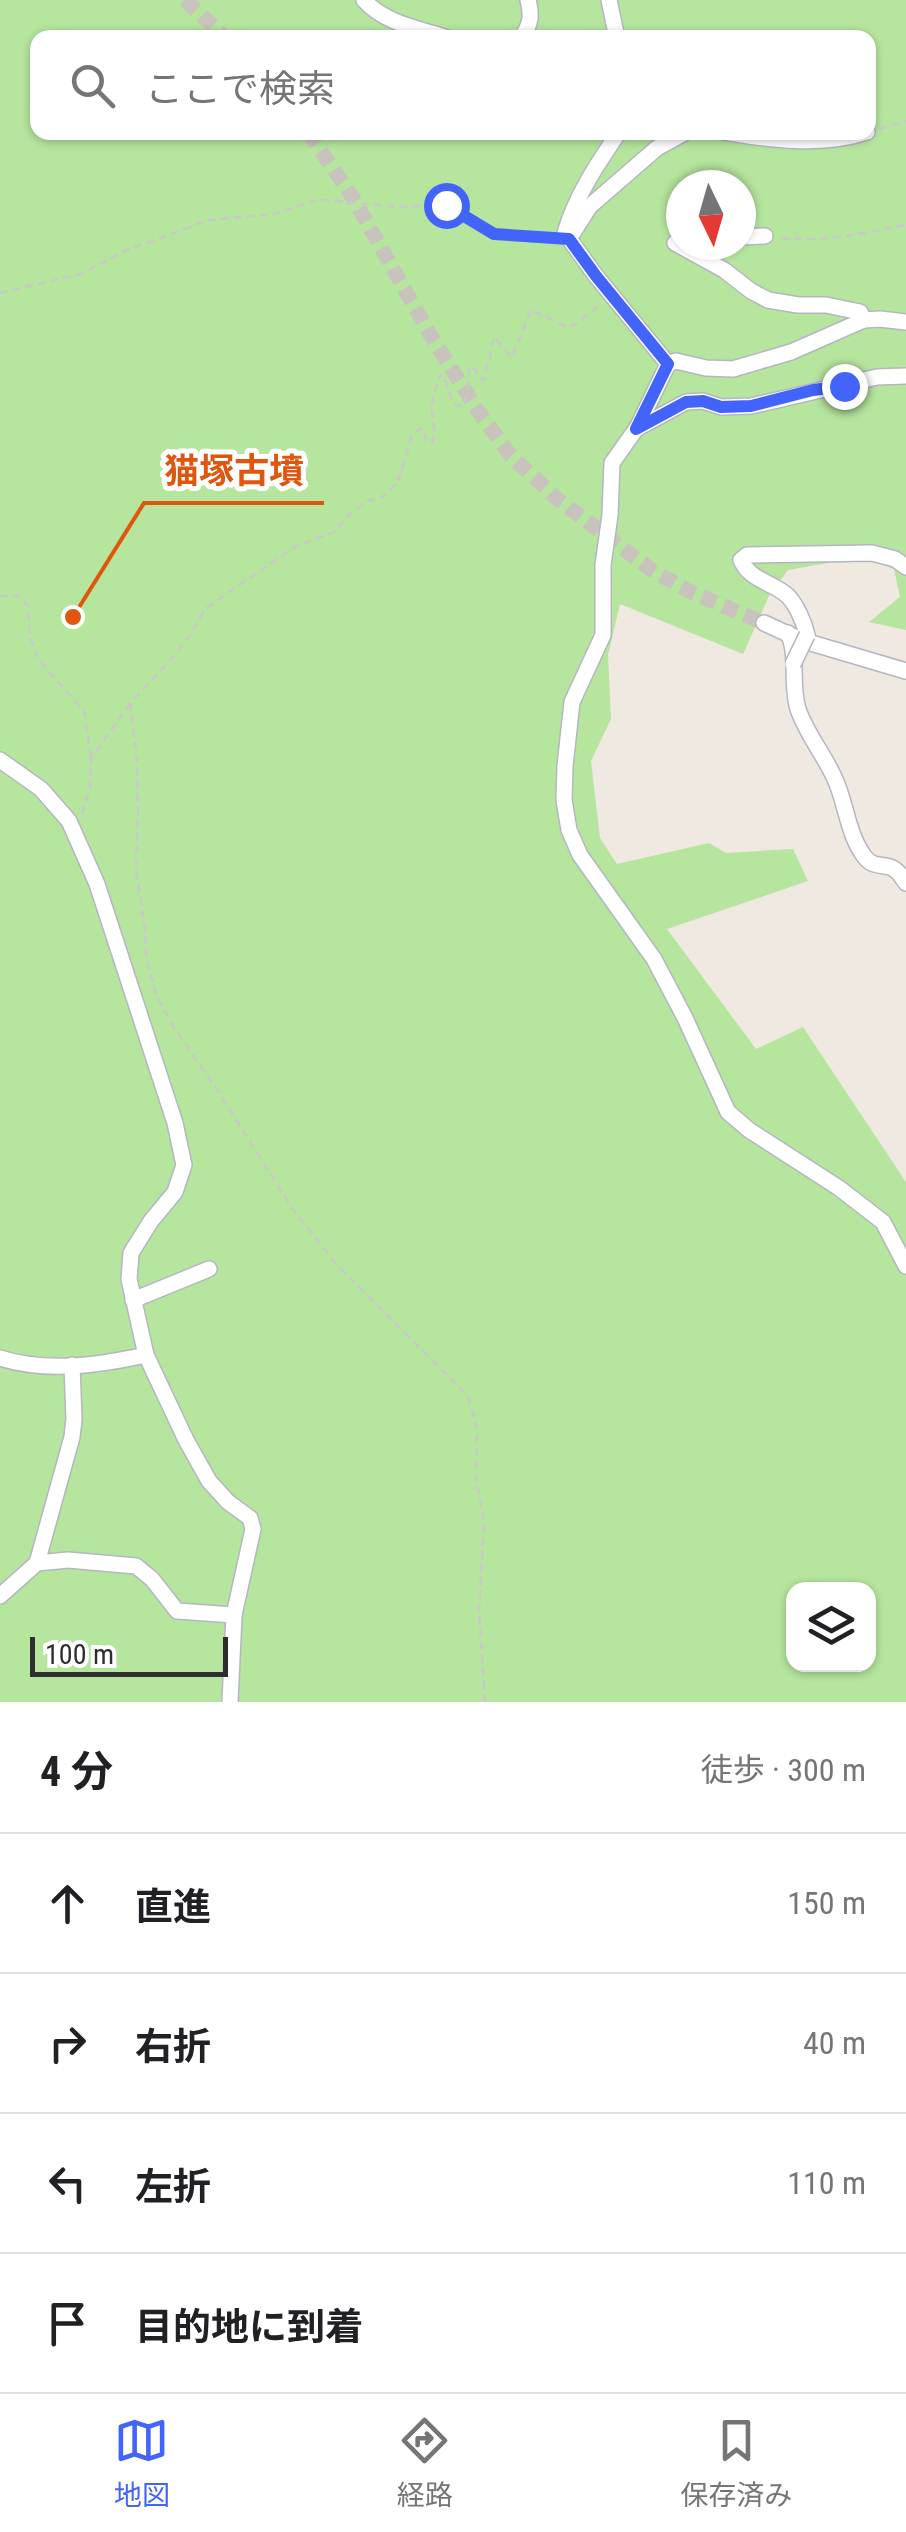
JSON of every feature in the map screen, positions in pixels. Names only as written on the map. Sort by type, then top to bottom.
[{"type":"street","points":[[364,0],[373,10],[423,30]]},
{"type":"street","points":[[527,30],[528,0]]},
{"type":"street","points":[[609,0],[615,30]]},
{"type":"street","points":[[614,140],[570,216],[565,233],[668,364]]},
{"type":"street","points":[[569,239],[590,206],[672,140]]},
{"type":"street","points":[[792,140],[844,140]]},
{"type":"street","points":[[756,236],[765,236]]},
{"type":"street","points":[[706,260],[768,300],[860,312],[864,320]]},
{"type":"street","points":[[906,322],[864,320],[790,352],[733,369],[676,361],[668,364],[636,429],[612,463],[603,565],[603,635],[572,702],[564,766],[569,830],[580,855],[654,959],[728,1112],[883,1222],[906,1266]]},
{"type":"street","points":[[636,429],[686,402],[751,406],[877,377],[906,376]]},
{"type":"street","points":[[794,664],[807,635],[804,624],[787,595],[746,571],[742,560],[747,556],[872,553],[895,559],[906,568]]},
{"type":"street","points":[[764,622],[819,645],[906,671]]},
{"type":"street","points":[[788,634],[794,664],[792,681],[802,722],[834,778],[863,855],[878,868],[889,866],[896,870],[906,883]]},
{"type":"street","points":[[0,760],[40,789],[69,821],[98,884],[176,1122],[184,1165],[174,1192],[131,1252],[129,1279],[146,1355],[186,1440],[209,1482],[250,1518],[253,1529],[234,1616],[230,1702]]},
{"type":"street","points":[[134,1300],[208,1269]]},
{"type":"street","points":[[0,1358],[22,1365],[72,1365],[146,1355]]},
{"type":"street","points":[[0,1596],[37,1563],[72,1438],[72,1365]]},
{"type":"street","points":[[37,1563],[68,1560],[136,1566],[177,1610],[234,1616]]},
{"type":"path","points":[[876,130],[906,121]]},
{"type":"path","points":[[0,293],[81,274],[127,250],[209,220],[276,214],[320,199],[396,207],[446,205],[494,234],[569,239]]},
{"type":"path","points":[[765,236],[821,240],[906,226]]},
{"type":"path","points":[[92,759],[130,703],[191,634],[205,609],[296,546],[334,532],[350,514],[382,497],[398,482],[412,435],[424,430],[426,440],[432,444],[432,409],[440,375],[444,376],[452,402],[462,405],[468,393],[469,367],[484,380],[494,337],[512,357],[531,310],[568,327],[614,298]]},
{"type":"path","points":[[0,596],[18,595],[28,606],[30,636],[38,660],[84,710],[92,759],[90,788],[75,834]]},
{"type":"path","points":[[130,703],[138,810],[136,870],[146,956],[156,995],[174,1030],[292,1208],[337,1265],[468,1396],[477,1430],[476,1478],[484,1523],[479,1611],[485,1702]]},
{"type":"green space","points":[[0,0],[906,0],[906,630],[869,622],[900,597],[894,569],[862,557],[788,570],[769,596],[743,654],[620,604],[608,655],[611,719],[591,761],[600,838],[617,864],[709,843],[726,853],[793,849],[808,881],[667,929],[756,1049],[803,1027],[906,1182],[906,1702],[0,1702]]},
{"type":"tunnel","points":[[185,0],[217,30]]},
{"type":"tunnel","points":[[313,140],[353,198],[431,336],[511,456],[556,498],[653,571],[764,623]]},
{"type":"place","name":"猫塚古墳","points":[[73,617]]},
{"type":"route","points":[[446,205],[494,234],[569,239],[668,364],[636,429],[686,402],[751,406],[844,386]]}]
